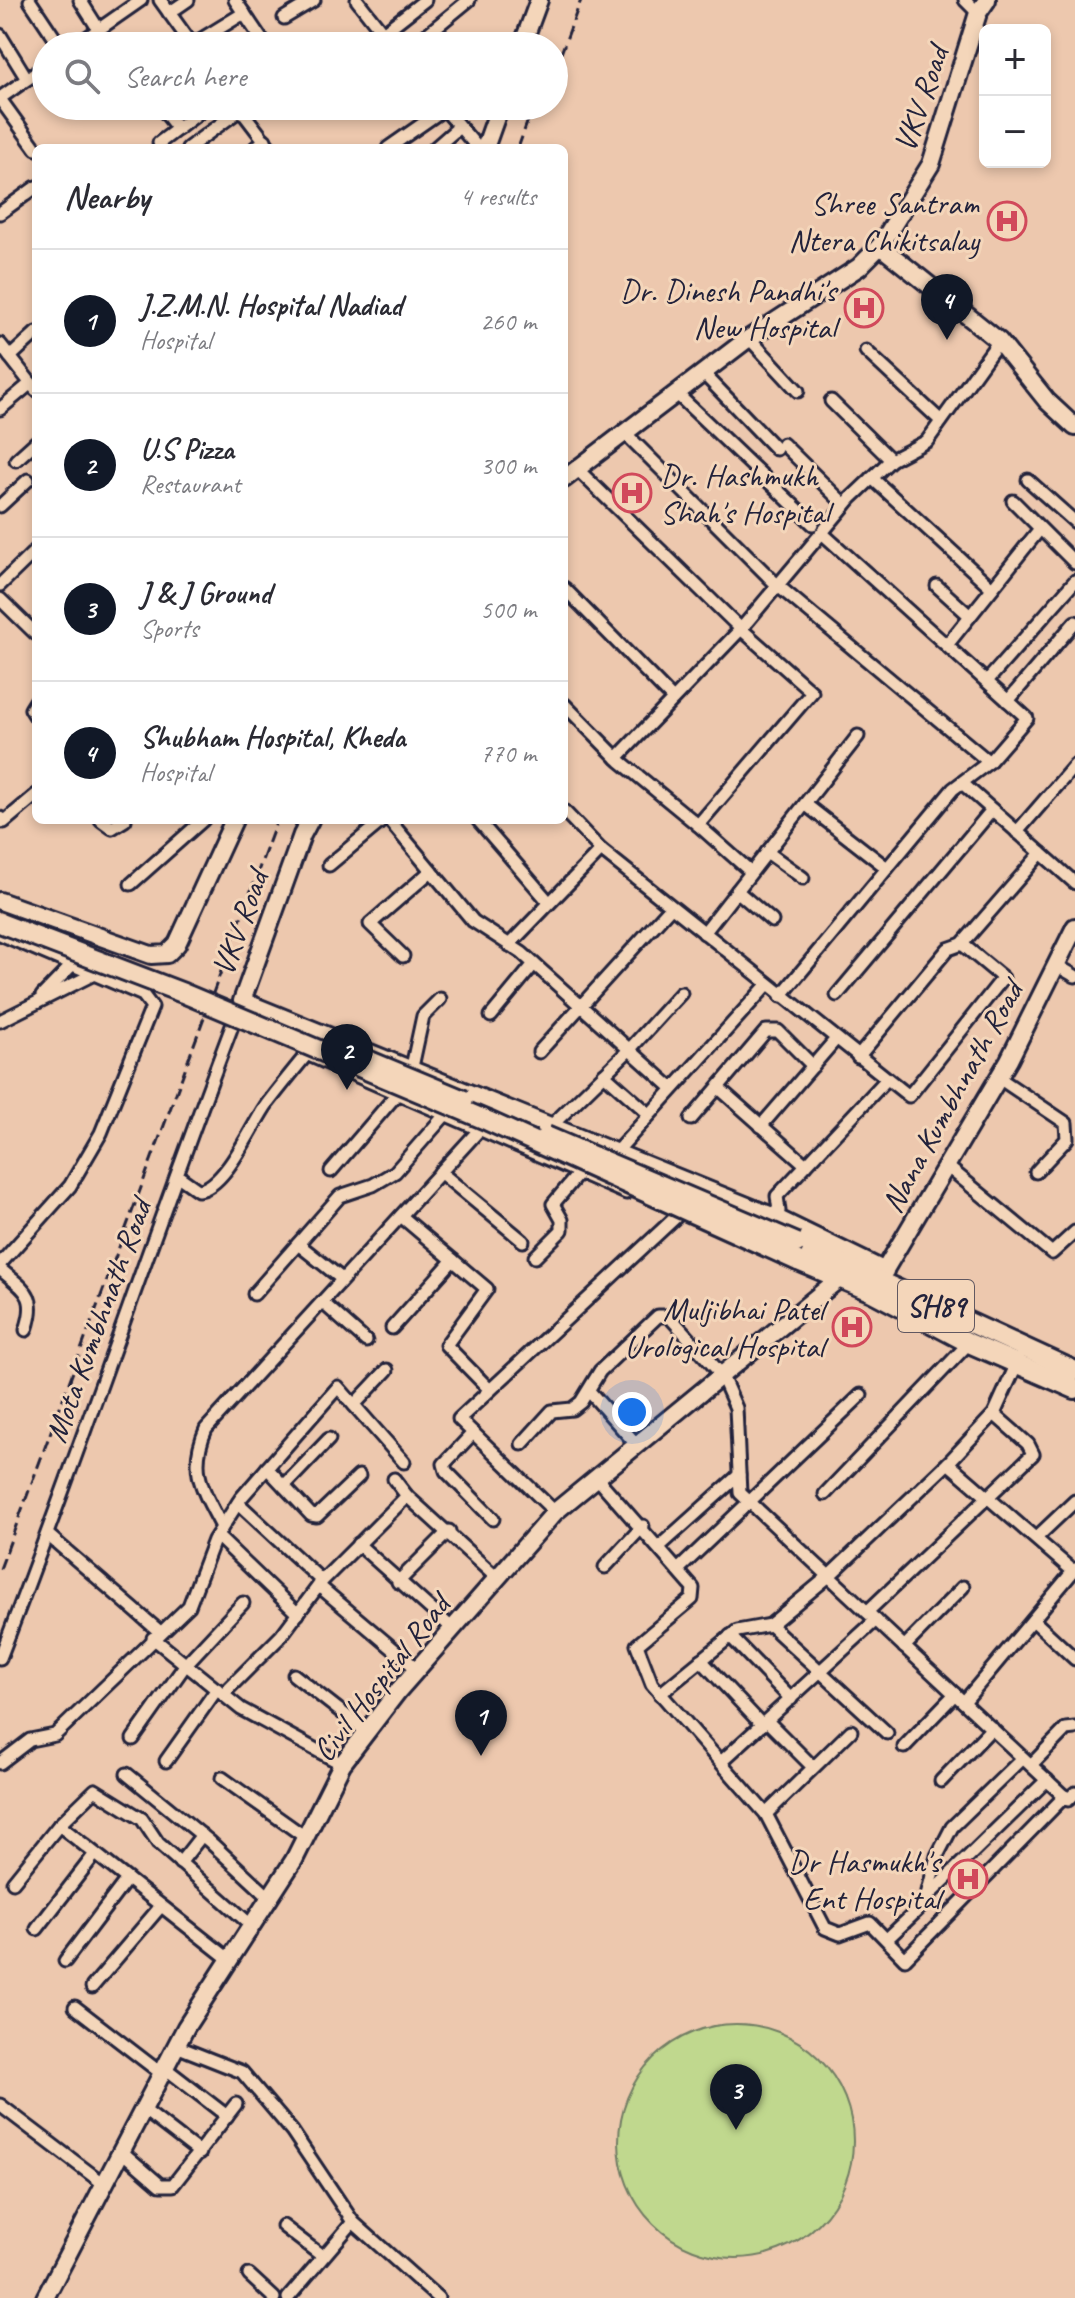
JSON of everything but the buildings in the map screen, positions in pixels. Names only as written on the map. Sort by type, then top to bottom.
[{"type":"main road","name":"SH89","points":[[0,910],[311,1035],[797,1252],[835,1281],[879,1281],[969,1343],[1075,1371]]},
{"type":"main road","name":"SH89","points":[[0,923],[183,993],[797,1252],[879,1281],[1021,1355],[1075,1389]]},
{"type":"street","points":[[80,0],[99,30]]},
{"type":"street","points":[[96,32],[141,0]]},
{"type":"street","points":[[160,0],[183,32]]},
{"type":"street","points":[[169,13],[188,0]]},
{"type":"street","points":[[235,0],[257,32]]},
{"type":"street","points":[[284,18],[314,0]]},
{"type":"street","points":[[357,0],[382,32]]},
{"type":"street","points":[[384,32],[425,0]]},
{"type":"street","points":[[430,32],[469,0]]},
{"type":"street","points":[[527,32],[539,0]]},
{"type":"street","points":[[965,0],[983,7]]},
{"type":"street","points":[[30,1],[51,32]]},
{"type":"street","name":"VKV Road","points":[[571,474],[749,338],[859,267],[880,246],[931,164],[983,7]]},
{"type":"street","points":[[213,32],[244,13]]},
{"type":"street","points":[[0,35],[27,79]]},
{"type":"street","points":[[32,76],[0,99],[32,144]]},
{"type":"street","points":[[171,120],[178,129]]},
{"type":"street","points":[[159,143],[190,120]]},
{"type":"street","points":[[193,144],[224,120]]},
{"type":"street","points":[[247,120],[262,144]]},
{"type":"street","points":[[394,144],[426,120]]},
{"type":"street","points":[[453,120],[474,144]]},
{"type":"street","points":[[486,144],[495,120]]},
{"type":"street","points":[[440,144],[459,127]]},
{"type":"street","points":[[0,213],[32,190]]},
{"type":"street","points":[[880,246],[999,341],[1047,401],[1075,427]]},
{"type":"street","points":[[10,357],[32,337]]},
{"type":"street","points":[[749,338],[798,391]]},
{"type":"street","points":[[617,758],[741,629],[845,505],[891,460],[927,441],[999,341]]},
{"type":"street","points":[[0,344],[32,385]]},
{"type":"street","points":[[866,351],[941,421]]},
{"type":"street","points":[[703,373],[779,447],[845,505]]},
{"type":"street","points":[[0,409],[32,387]]},
{"type":"street","points":[[676,393],[813,524]]},
{"type":"street","points":[[831,401],[891,460]]},
{"type":"street","points":[[624,432],[777,585],[989,762]]},
{"type":"street","points":[[16,460],[32,446]]},
{"type":"street","points":[[571,474],[812,692],[698,825]]},
{"type":"street","points":[[872,478],[992,588]]},
{"type":"street","points":[[0,506],[28,480]]},
{"type":"street","points":[[1028,480],[1075,522]]},
{"type":"street","points":[[1013,501],[1075,563]]},
{"type":"street","points":[[947,645],[1039,530]]},
{"type":"street","points":[[781,996],[962,783],[989,762],[1027,718],[822,533]]},
{"type":"street","points":[[0,585],[32,554]]},
{"type":"street","points":[[987,681],[1075,581]]},
{"type":"street","points":[[937,586],[970,616]]},
{"type":"street","points":[[568,592],[673,699]]},
{"type":"street","points":[[0,599],[32,629]]},
{"type":"street","points":[[1008,701],[1075,622]]},
{"type":"street","points":[[568,708],[617,758],[751,872]]},
{"type":"street","points":[[704,933],[858,736]]},
{"type":"street","points":[[1017,832],[1075,765]]},
{"type":"street","points":[[962,783],[1075,883]]},
{"type":"street","points":[[0,818],[4,822],[32,798]]},
{"type":"street","points":[[805,804],[887,868]]},
{"type":"street","points":[[837,995],[992,810]]},
{"type":"street","points":[[568,815],[601,850],[909,1096],[1003,978],[962,944]]},
{"type":"street","points":[[131,884],[198,824]]},
{"type":"street","points":[[0,901],[160,956],[177,944],[232,824]]},
{"type":"street","name":"VKV Road","points":[[242,1001],[308,824]]},
{"type":"street","points":[[329,865],[381,824]]},
{"type":"street","points":[[390,824],[473,921],[534,964],[672,1088]]},
{"type":"street","points":[[481,824],[548,901]]},
{"type":"street","points":[[509,945],[548,901],[601,850]]},
{"type":"street","points":[[767,852],[803,878]]},
{"type":"street","points":[[858,1057],[948,949],[962,944],[1041,853]]},
{"type":"street","points":[[403,956],[370,924],[431,871]]},
{"type":"street","points":[[737,891],[772,921]]},
{"type":"street","points":[[539,1052],[671,907]]},
{"type":"street","name":"Nana Kumbhnath Road","points":[[879,1281],[999,1078],[1075,927]]},
{"type":"street","points":[[0,934],[143,995],[152,1007],[101,1133],[70,1186],[0,1266],[32,1301],[33,1309],[26,1330]]},
{"type":"street","points":[[0,1021],[142,952]]},
{"type":"street","points":[[36,1002],[73,964]]},
{"type":"street","points":[[491,1016],[534,964]]},
{"type":"street","points":[[1056,965],[1075,976]]},
{"type":"street","points":[[617,1151],[767,985]]},
{"type":"street","points":[[552,1125],[629,1050],[681,993]]},
{"type":"street","points":[[412,1067],[423,1016],[440,999]]},
{"type":"street","points":[[242,1001],[412,1067],[772,1216],[879,1281]]},
{"type":"street","name":"Mota Kumbhnath Road","points":[[0,1658],[86,1434],[136,1283],[242,1001]]},
{"type":"street","points":[[234,1023],[835,1281]]},
{"type":"street","points":[[691,1119],[720,1089],[766,1031],[772,1029],[813,1066]]},
{"type":"street","points":[[761,1126],[836,1039]]},
{"type":"street","points":[[178,1176],[198,1190],[207,1188],[243,1149],[264,1107],[307,1054]]},
{"type":"street","points":[[604,1074],[649,1114]]},
{"type":"street","points":[[999,1078],[1066,1123],[1071,1136],[1036,1172]]},
{"type":"street","points":[[772,1216],[779,1211],[777,1196],[887,1079]]},
{"type":"street","points":[[720,1089],[806,1165]]},
{"type":"street","points":[[331,1171],[397,1094]]},
{"type":"street","points":[[254,1294],[340,1196],[373,1185],[395,1172],[445,1115]]},
{"type":"street","points":[[298,1614],[220,1532],[201,1486],[196,1462],[206,1429],[480,1129]]},
{"type":"street","points":[[948,1167],[1052,1253],[1075,1232]]},
{"type":"street","points":[[440,1172],[523,1241]]},
{"type":"street","points":[[535,1257],[562,1230],[562,1220],[553,1204],[579,1173]]},
{"type":"street","points":[[555,1512],[459,1419],[678,1215]]},
{"type":"street","points":[[401,1216],[487,1289],[446,1345],[490,1390]]},
{"type":"street","points":[[298,1244],[342,1279]]},
{"type":"street","points":[[392,1328],[453,1260]]},
{"type":"street","name":"Civil Hospital Road","points":[[45,2298],[176,2046],[270,1898],[342,1764],[417,1669],[555,1512],[835,1281]]},
{"type":"street","points":[[322,1302],[366,1341]]},
{"type":"street","points":[[522,1444],[552,1411],[572,1409],[589,1391],[600,1371],[658,1316],[664,1314],[721,1374],[736,1408],[740,1493],[1027,1762],[1070,1795],[905,1959],[870,1923],[840,1934],[825,1928],[766,1814],[652,1684],[636,1650],[640,1639],[692,1599],[693,1588],[643,1526],[597,1478]]},
{"type":"street","points":[[825,1494],[969,1343]]},
{"type":"street","points":[[660,1694],[730,1636],[744,1628],[770,1625],[829,1576],[948,1463],[994,1414],[1021,1355]]},
{"type":"street","points":[[354,1405],[387,1370]]},
{"type":"street","points":[[0,1763],[30,1740],[55,1735],[189,1606],[220,1532],[238,1503],[338,1387],[404,1462]]},
{"type":"street","points":[[589,1391],[636,1444]]},
{"type":"street","points":[[679,1569],[747,1500],[861,1395]]},
{"type":"street","points":[[721,1762],[823,1671],[872,1616],[1033,1454],[1028,1444],[994,1414]]},
{"type":"street","points":[[473,1433],[444,1464],[446,1471],[493,1519]]},
{"type":"street","points":[[284,1486],[329,1439]]},
{"type":"street","points":[[904,1747],[959,1698],[1033,1620],[1074,1570],[948,1463]]},
{"type":"street","points":[[267,1468],[311,1515],[317,1516],[359,1476]]},
{"type":"street","points":[[660,1546],[739,1475]]},
{"type":"street","points":[[394,1479],[407,1496],[449,1531],[498,1579]]},
{"type":"street","points":[[166,1761],[220,1692],[281,1636],[320,1584],[407,1496]]},
{"type":"street","points":[[1036,1538],[1075,1501]]},
{"type":"street","points":[[238,1503],[320,1584],[417,1669]]},
{"type":"street","points":[[605,1567],[643,1526]]},
{"type":"street","points":[[398,1582],[449,1531]]},
{"type":"street","points":[[48,1535],[186,1664],[241,1709],[342,1764]]},
{"type":"street","points":[[358,1544],[453,1629]]},
{"type":"street","points":[[904,1647],[963,1587]]},
{"type":"street","points":[[133,1739],[186,1664],[243,1603]]},
{"type":"street","points":[[1033,1620],[1075,1659]]},
{"type":"street","points":[[770,1625],[887,1733]]},
{"type":"street","points":[[730,1636],[791,1699]]},
{"type":"street","points":[[701,1660],[813,1767]]},
{"type":"street","points":[[294,1675],[367,1732]]},
{"type":"street","points":[[941,1781],[992,1728]]},
{"type":"street","points":[[929,1895],[937,1856],[952,1827],[1066,1729],[1075,1728]]},
{"type":"street","points":[[766,1814],[851,1731]]},
{"type":"street","points":[[127,1774],[202,1835],[270,1898]]},
{"type":"street","points":[[222,1778],[305,1837]]},
{"type":"street","points":[[887,1939],[1047,1780]]},
{"type":"street","points":[[13,1882],[59,1825],[95,1790],[142,1819],[158,1843],[252,1926]]},
{"type":"street","points":[[59,1825],[230,1960]]},
{"type":"street","points":[[180,1863],[202,1835]]},
{"type":"street","points":[[37,1929],[95,1854]]},
{"type":"street","points":[[65,1961],[127,1879]]},
{"type":"street","points":[[92,1987],[161,1906]]},
{"type":"street","points":[[75,2007],[227,2116]]},
{"type":"street","points":[[176,2046],[242,2072],[292,2131],[353,2222],[438,2298]]},
{"type":"street","points":[[121,2151],[160,2185],[173,2185],[236,2104]]},
{"type":"street","points":[[0,2105],[104,2184]]},
{"type":"street","points":[[143,2109],[200,2153]]},
{"type":"street","points":[[288,2298],[353,2222]]},
{"type":"street","points":[[283,2226],[322,2256]]},
{"type":"street","points":[[249,2275],[274,2298]]},
{"type":"green space","points":[[736,2024],[781,2032],[819,2058],[845,2096],[853,2141],[845,2186],[819,2224],[781,2250],[736,2258],[691,2250],[653,2224],[627,2186],[619,2141],[627,2096],[653,2058],[691,2032]]},
{"type":"railway","points":[[568,35],[581,0]]},
{"type":"railway","points":[[519,144],[528,120]]},
{"type":"railway","points":[[0,1569],[276,824]]},
{"type":"place","name":"Shree Santram Ntera Chikitsalay","points":[[1007,221]]},
{"type":"place","name":"Dr. Dinesh Pandhi's New Hospital","points":[[864,308]]},
{"type":"place","name":"Shubham Hospital, Kheda","points":[[947,340]]},
{"type":"place","name":"Dr. Hashmukh Shah's Hospital","points":[[632,493]]},
{"type":"place","name":"U.S Pizza","points":[[347,1090]]},
{"type":"place","name":"Muljibhai Patel Urological Hospital","points":[[852,1327]]},
{"type":"place","name":"J.Z.M.N. Hospital Nadiad","points":[[481,1756]]},
{"type":"place","name":"Dr Hasmukh's Ent Hospital","points":[[968,1879]]},
{"type":"place","name":"J & J Ground","points":[[736,2130]]}]
